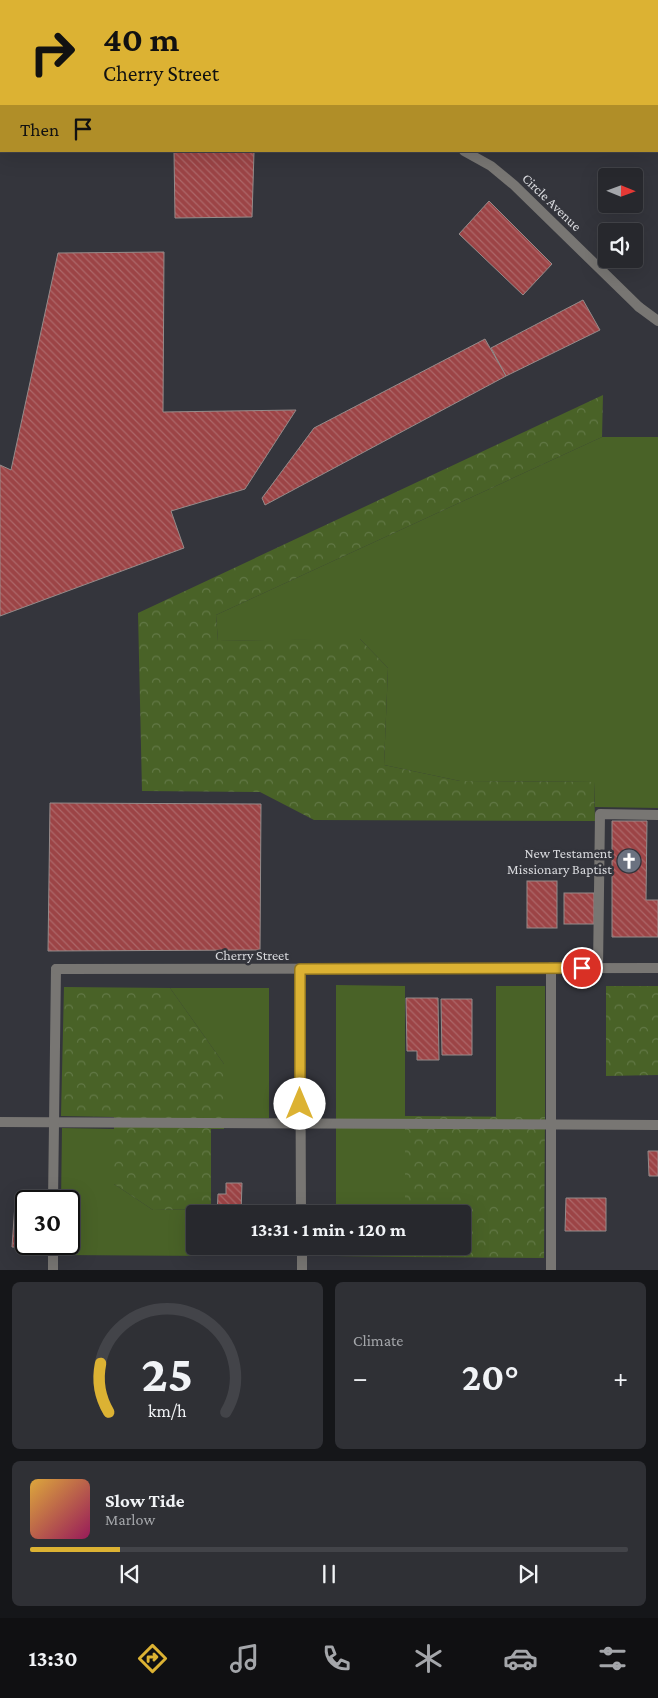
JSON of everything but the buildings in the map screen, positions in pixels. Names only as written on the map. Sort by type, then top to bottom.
[{"type":"street","name":"Circle Avenue","points":[[466,152],[491,166],[514,185],[639,307],[658,322]]},
{"type":"street","points":[[598,968],[600,814],[658,815]]},
{"type":"street","name":"Cherry Street","points":[[54,1123],[56,968],[658,968]]},
{"type":"street","points":[[551,968],[551,1270]]},
{"type":"street","points":[[300,969],[301,1205]]},
{"type":"street","points":[[0,1122],[658,1125]]},
{"type":"street","points":[[54,1123],[54,1190]]},
{"type":"street","points":[[53,1255],[53,1270]]},
{"type":"street","points":[[302,1255],[302,1270]]},
{"type":"green space","points":[[603,395],[602,437],[216,615],[218,641],[359,638],[388,668],[384,765],[460,781],[594,782],[595,821],[314,820],[260,792],[142,791],[138,613]]},
{"type":"green space","points":[[602,437],[658,437],[658,808],[595,807],[594,782],[460,781],[384,765],[388,668],[360,639],[218,641],[216,615]]},
{"type":"green space","points":[[336,985],[405,986],[405,1205],[336,1205]]},
{"type":"green space","points":[[496,986],[545,986],[545,1117],[496,1117]]},
{"type":"green space","points":[[606,986],[658,986],[658,1075],[606,1076]]},
{"type":"green space","points":[[64,987],[170,988],[224,1064],[224,1129],[211,1129],[211,1205],[186,1205],[186,1209],[153,1210],[114,1184],[114,1117],[61,1116]]},
{"type":"green space","points":[[170,988],[269,988],[269,1118],[224,1118],[224,1064]]},
{"type":"green space","points":[[405,1116],[545,1117],[544,1258],[405,1257],[405,1255],[471,1255],[471,1205],[405,1205]]},
{"type":"green space","points":[[62,1128],[114,1129],[114,1184],[153,1210],[186,1209],[186,1255],[210,1256],[60,1255],[80,1255],[80,1190],[61,1190]]},
{"type":"green space","points":[[405,1255],[405,1257],[335,1256]]},
{"type":"place","name":"New Testament Missionary Baptist","points":[[629,861]]},
{"type":"route","points":[[300,1104],[300,969],[582,968]]}]
